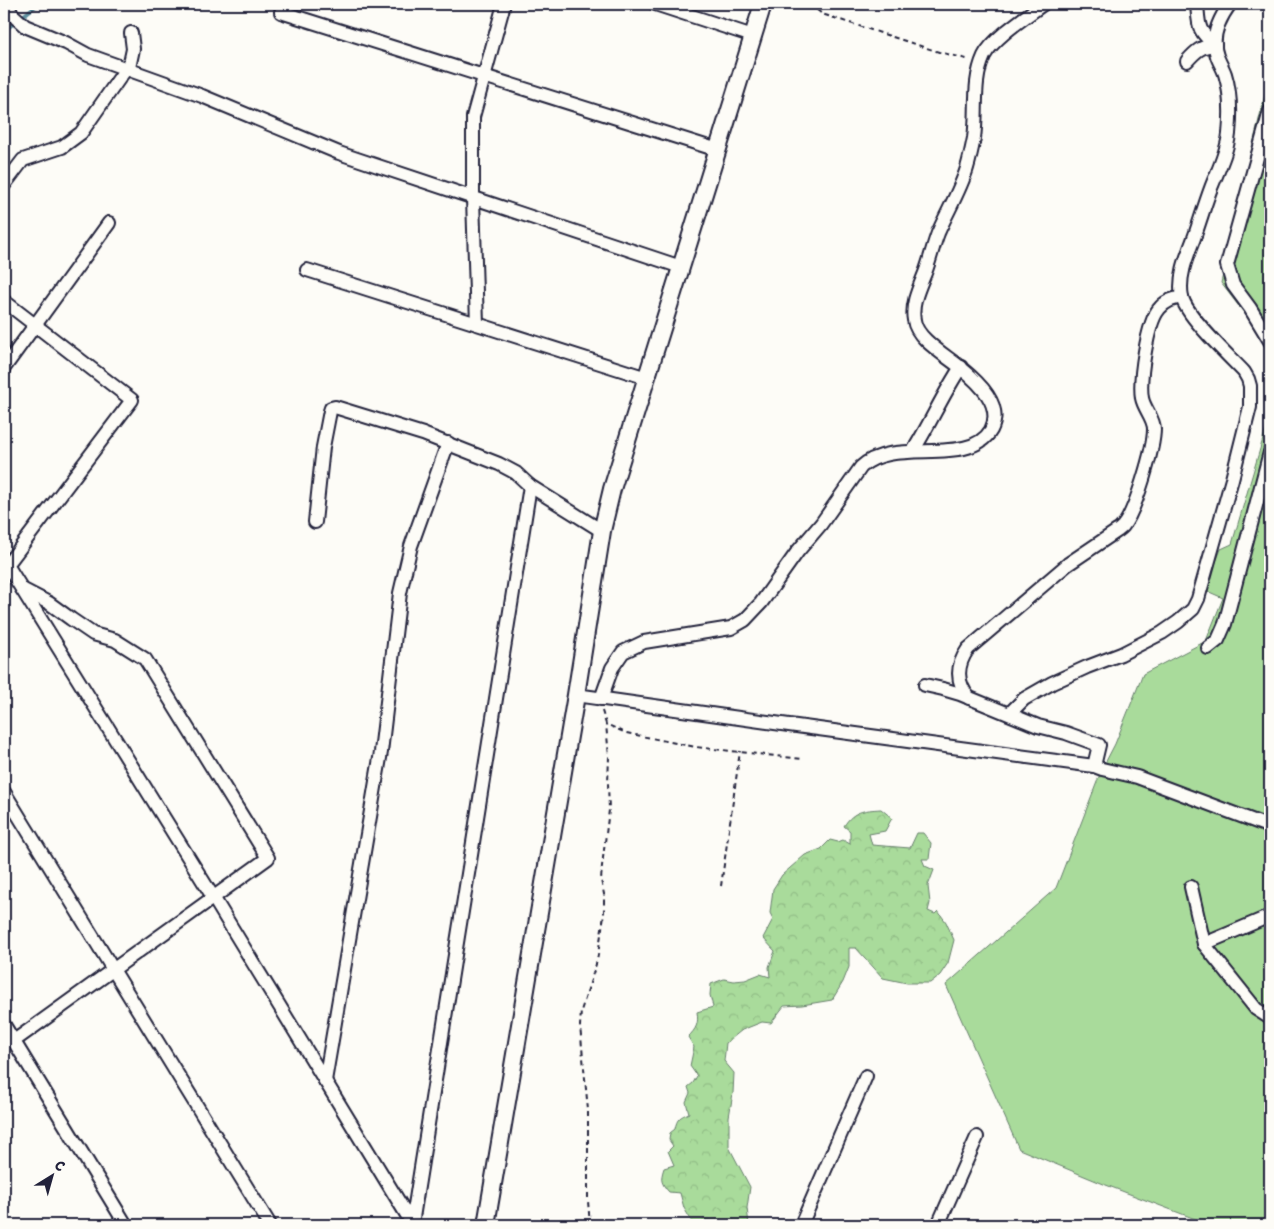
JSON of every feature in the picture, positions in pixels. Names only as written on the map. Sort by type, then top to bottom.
[{"type":"main road","points":[[486,1225],[602,531],[612,489],[763,4]]},
{"type":"street","points":[[5,4],[25,26],[66,43],[88,55],[202,96],[339,153],[681,267]]},
{"type":"street","points":[[477,324],[473,198],[473,117],[504,4]]},
{"type":"street","points":[[655,4],[753,36]]},
{"type":"street","points":[[601,699],[612,668],[623,652],[644,642],[731,628],[745,620],[821,524],[866,462],[883,456],[913,451],[961,449],[976,444],[985,438],[992,428],[995,417],[993,404],[986,392],[916,330],[913,309],[937,236],[967,169],[974,138],[978,77],[984,56],[994,43],[1044,4]]},
{"type":"street","points":[[1197,4],[1200,30],[1215,45]]},
{"type":"street","points":[[1010,714],[1024,699],[1052,683],[1121,654],[1162,633],[1193,609],[1198,599],[1239,455],[1250,407],[1251,394],[1248,379],[1244,372],[1190,314],[1182,297],[1186,261],[1224,154],[1229,133],[1230,102],[1225,74],[1216,55],[1215,35],[1217,25],[1230,4]]},
{"type":"street","points":[[281,12],[718,150]]},
{"type":"street","points":[[4,185],[23,160],[62,147],[82,133],[130,63],[133,49],[132,33]]},
{"type":"street","points":[[1187,61],[1202,47],[1215,45]]},
{"type":"street","points":[[1270,111],[1227,265],[1233,285],[1250,308],[1270,341]]},
{"type":"street","points":[[4,368],[109,223]]},
{"type":"street","points":[[307,270],[647,378]]},
{"type":"street","points":[[969,698],[964,692],[958,676],[962,659],[968,650],[1068,564],[1117,532],[1127,520],[1142,482],[1153,442],[1154,426],[1149,414],[1145,410],[1141,392],[1148,334],[1158,310],[1169,300],[1182,297]]},
{"type":"street","points":[[4,301],[132,400],[5,564],[22,588],[213,897],[412,1225]]},
{"type":"street","points":[[913,451],[950,384],[961,368]]},
{"type":"street","points":[[315,522],[323,447],[330,411],[331,408],[335,407],[414,431],[499,464],[516,474],[530,486],[602,531]]},
{"type":"street","points":[[325,1080],[381,752],[400,593],[411,546],[448,443]]},
{"type":"street","points":[[1208,648],[1218,640],[1225,624],[1270,452]]},
{"type":"street","points":[[412,1225],[530,486]]},
{"type":"street","points":[[14,1041],[268,858],[145,659],[115,640],[93,634],[49,603],[22,588]]},
{"type":"street","points":[[925,685],[943,689],[1038,726],[1066,733],[1099,745],[1094,766]]},
{"type":"street","points":[[576,695],[1094,766],[1137,777],[1270,827]]},
{"type":"street","points":[[4,792],[270,1225]]},
{"type":"street","points":[[1191,887],[1204,944],[1256,1009],[1270,1018]]},
{"type":"street","points":[[1204,944],[1270,916]]},
{"type":"street","points":[[4,1025],[126,1225]]},
{"type":"street","points":[[801,1225],[866,1076]]},
{"type":"street","points":[[938,1225],[977,1137]]},
{"type":"path","points":[[810,4],[822,14],[939,52],[982,63]]},
{"type":"path","points":[[590,1225],[588,1200],[588,1110],[580,1026],[584,1002],[597,962],[604,915],[604,894],[601,880],[609,810],[609,757],[606,724],[602,713],[601,699]]},
{"type":"path","points":[[606,724],[626,733],[696,747],[803,759]]},
{"type":"path","points":[[721,886],[740,751]]},
{"type":"green space","points":[[1270,74],[1270,355],[1261,335],[1221,283]]},
{"type":"green space","points":[[1270,415],[1270,1225],[1211,1225],[1019,1149],[946,985],[1056,888],[1102,769],[1115,744],[1143,674],[1206,641],[1223,598],[1207,591],[1207,585],[1221,549],[1232,544]]},
{"type":"green space","points":[[881,809],[892,818],[885,831],[869,834],[872,845],[910,848],[917,833],[923,833],[931,843],[929,859],[922,859],[925,866],[934,870],[928,886],[930,903],[928,911],[935,914],[938,911],[946,922],[954,940],[948,963],[940,975],[930,983],[907,983],[883,978],[856,948],[849,948],[849,967],[843,982],[832,1000],[784,1006],[771,1023],[762,1022],[742,1030],[726,1043],[724,1061],[734,1073],[729,1117],[729,1147],[750,1187],[747,1208],[749,1225],[692,1225],[684,1208],[680,1193],[669,1192],[663,1184],[662,1176],[664,1168],[674,1165],[668,1151],[673,1146],[669,1140],[670,1133],[675,1129],[679,1118],[689,1113],[686,1102],[690,1093],[688,1087],[697,1076],[690,1066],[694,1047],[688,1037],[696,1026],[698,1020],[697,1012],[713,1007],[710,995],[711,984],[724,979],[734,981],[745,980],[760,974],[770,977],[769,967],[775,951],[763,938],[773,919],[770,913],[773,889],[782,875],[805,855],[821,849],[830,840],[838,842],[843,840],[850,844],[850,831],[844,826],[847,821],[860,812]]},
{"type":"waterway","points":[[4,31],[38,4]]}]
